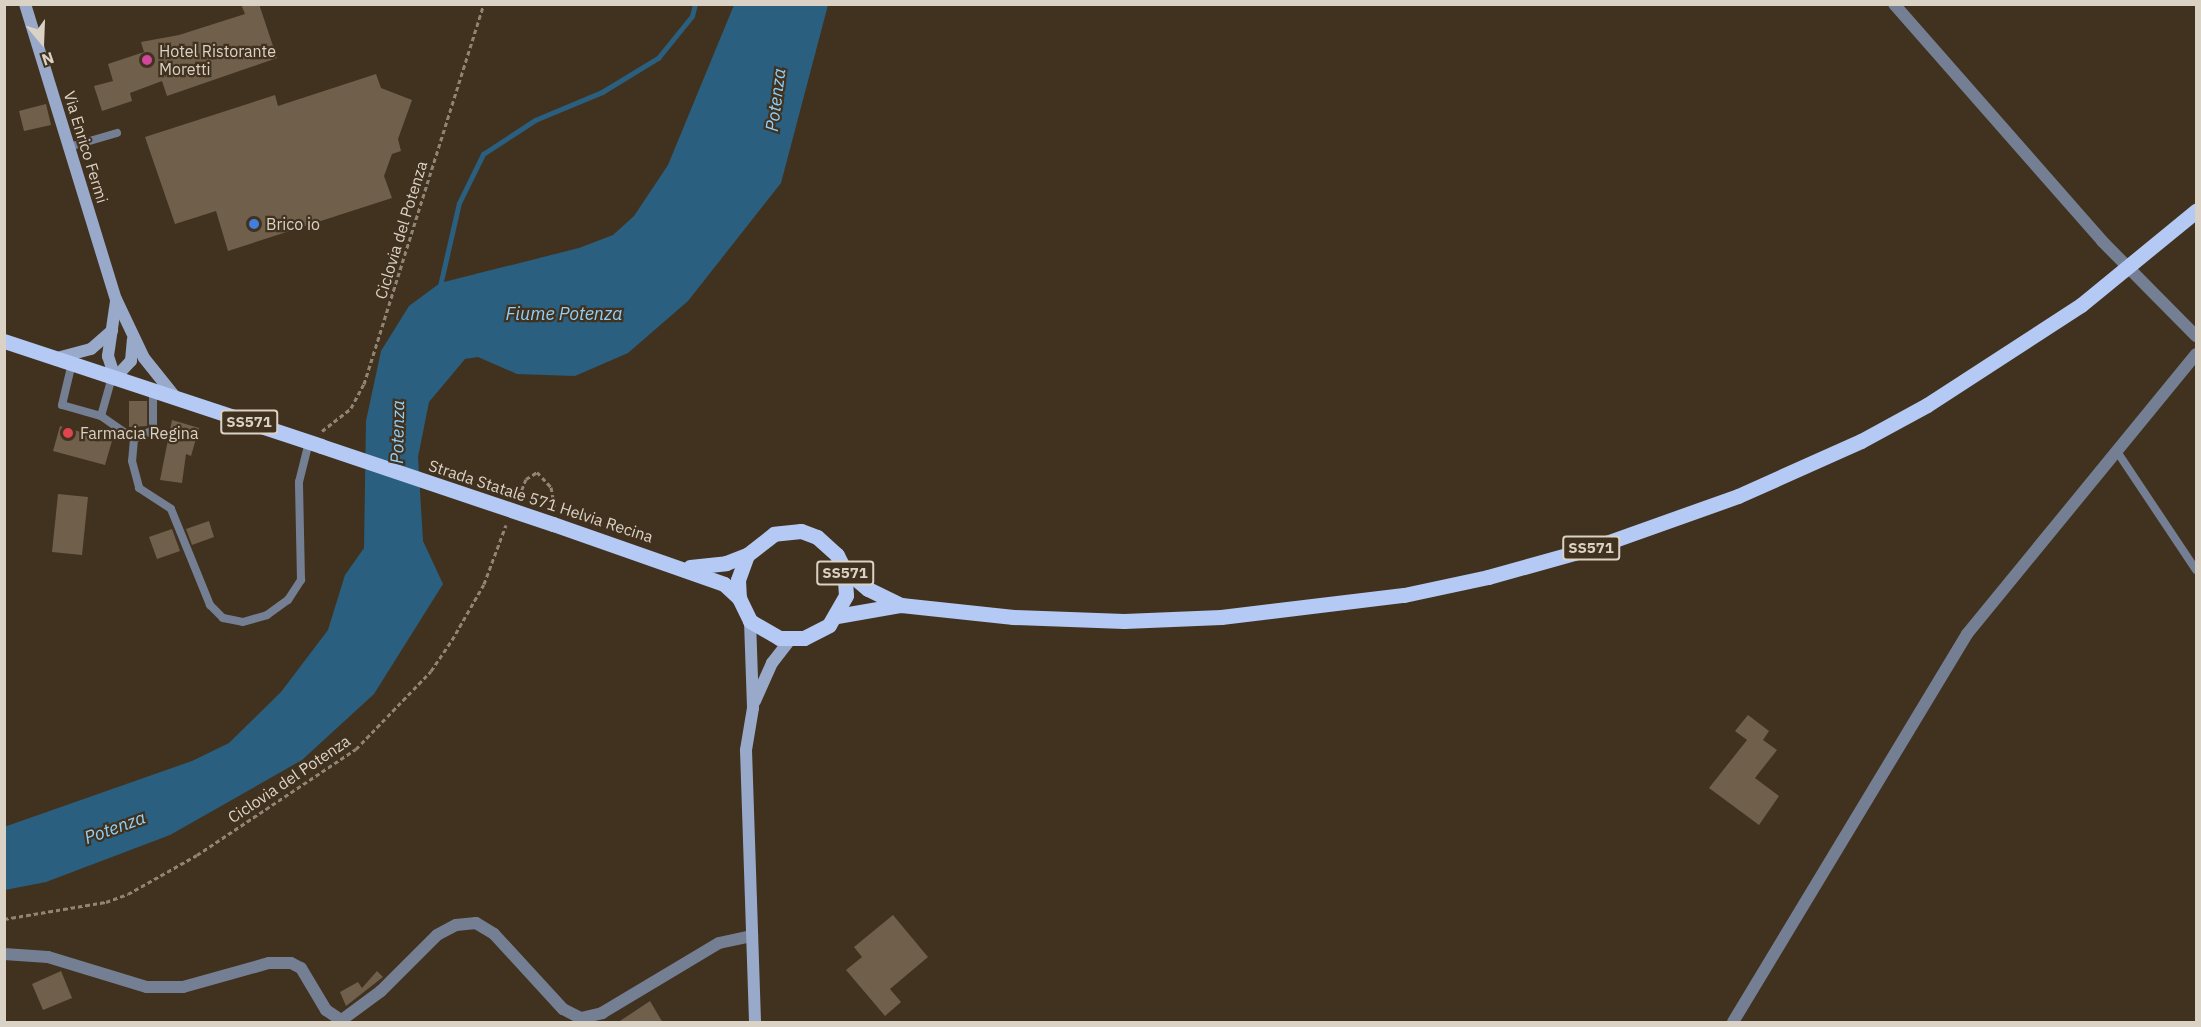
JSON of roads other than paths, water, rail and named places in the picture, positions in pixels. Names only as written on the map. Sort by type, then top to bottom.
[{"type":"main road","name":"Via Enrico Fermi","points":[[25,4],[116,299],[133,338],[151,370],[177,398]]},
{"type":"main road","name":"Strada Statale 571 Helvia Recina","points":[[837,615],[901,605],[1024,618],[1124,621],[1221,617],[1325,607],[1488,577],[1669,522],[1738,496],[1861,441],[2006,357],[2131,268],[2196,211]]},
{"type":"main road","name":"Via Enrico Fermi","points":[[114,377],[108,356],[116,299]]},
{"type":"main road","points":[[56,358],[91,349],[113,330]]},
{"type":"main road","points":[[114,377],[131,361],[133,338]]},
{"type":"main road","name":"SS571","points":[[4,341],[114,377]]},
{"type":"main road","name":"Strada Statale 571 Helvia Recina","points":[[114,377],[681,567],[724,584],[739,598],[750,621]]},
{"type":"main road","name":"Strada Statale 571 Helvia Recina","points":[[681,567],[726,563],[747,555],[774,534],[801,531],[827,543],[844,569],[868,589],[901,605]]},
{"type":"main road","points":[[739,598],[738,580],[747,555]]},
{"type":"main road","name":"SS571","points":[[837,615],[846,596],[844,569]]},
{"type":"main road","points":[[750,621],[768,634],[790,640],[818,633],[837,615]]},
{"type":"main road","points":[[750,621],[753,708],[746,750],[755,1023]]},
{"type":"main road","points":[[753,708],[772,663],[790,640]]},
{"type":"street","points":[[1894,4],[2102,241],[2196,336]]},
{"type":"street","points":[[1733,1023],[1967,634],[2196,354]]},
{"type":"street","points":[[4,954],[48,957],[147,987],[183,987],[269,963],[291,963],[301,968],[326,1010],[340,1022],[381,992],[437,935],[456,925],[476,923],[494,934],[563,1009],[582,1020],[602,1013],[719,943],[752,936]]},
{"type":"lane","points":[[69,147],[117,133]]},
{"type":"lane","points":[[72,363],[62,405],[101,416],[134,439]]},
{"type":"lane","points":[[101,416],[114,377]]},
{"type":"lane","points":[[134,439],[153,430],[153,390]]},
{"type":"lane","points":[[134,439],[132,461],[139,489],[171,509],[210,605],[223,618],[243,622],[267,615],[288,600],[301,580],[299,482],[315,444]]},
{"type":"lane","points":[[2116,450],[2196,570]]},
{"type":"water","name":"Fiume Potenza","points":[[734,5],[828,5],[781,183],[688,301],[628,353],[575,376],[517,374],[478,357],[465,359],[429,402],[418,457],[423,541],[443,584],[374,694],[302,760],[170,835],[46,882],[5,890],[4,827],[192,761],[229,743],[281,692],[328,630],[345,575],[364,548],[366,421],[381,351],[409,306],[440,283],[579,248],[613,235],[634,216],[668,165]]},
{"type":"waterway","points":[[439,290],[459,203],[483,154],[535,120],[602,92],[658,58],[692,16],[695,4]]},
{"type":"place","name":"Hotel Ristorante Moretti","points":[[147,60]]},
{"type":"place","name":"Brico io","points":[[254,224]]},
{"type":"place","name":"Farmacia Regina","points":[[68,433]]},
{"type":"water label","name":"Potenza","points":[[776,100]]},
{"type":"water label","name":"Potenza","points":[[398,432]]},
{"type":"water label","name":"Potenza","points":[[115,828]]}]
